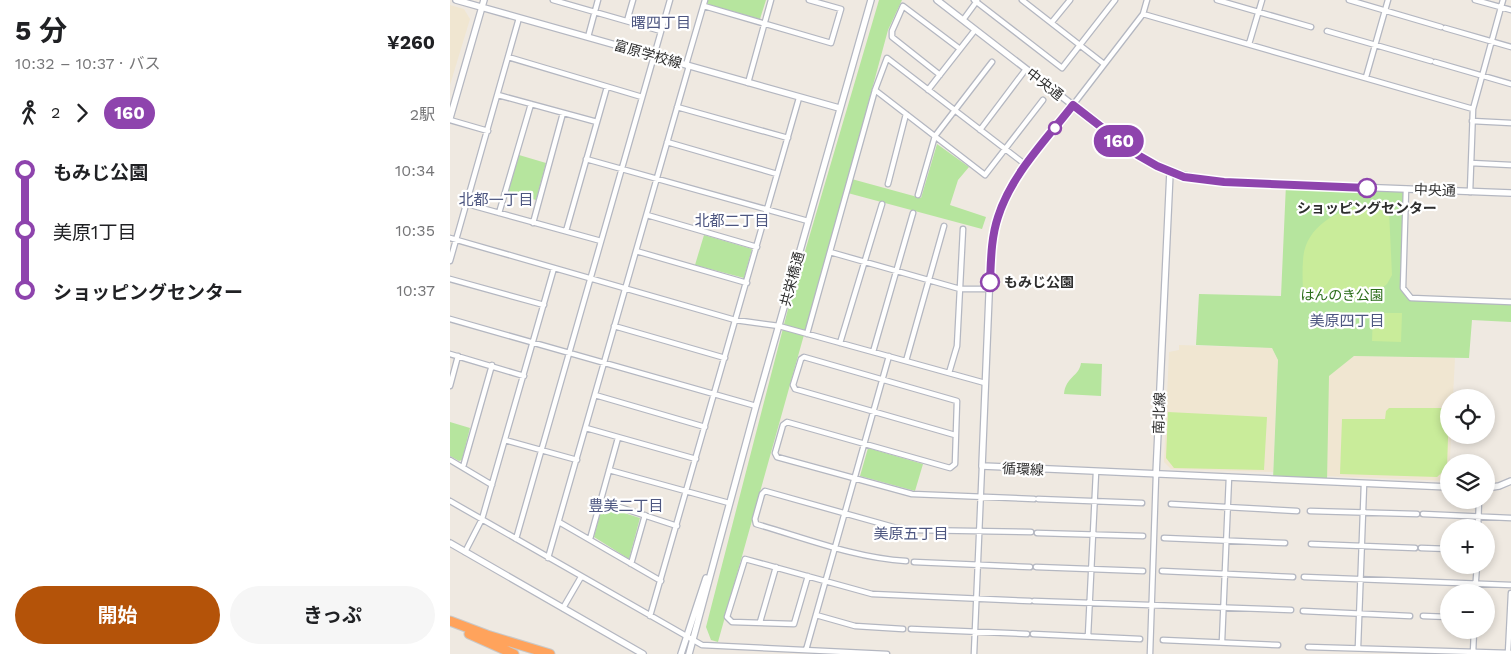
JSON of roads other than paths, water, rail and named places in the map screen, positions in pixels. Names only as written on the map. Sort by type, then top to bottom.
[{"type":"highway","points":[[450,625],[514,654]]},
{"type":"highway","points":[[450,625],[536,654]]},
{"type":"highway","points":[[450,625],[550,654]]},
{"type":"street","name":"富原学校線","points":[[456,0],[839,108]]},
{"type":"street","points":[[484,0],[450,119],[488,131]]},
{"type":"street","points":[[553,0],[661,31]]},
{"type":"street","points":[[588,37],[598,0]]},
{"type":"street","points":[[627,22],[633,0]]},
{"type":"street","points":[[516,539],[670,0]]},
{"type":"street","points":[[548,558],[678,107],[706,0]]},
{"type":"street","points":[[748,83],[771,0]]},
{"type":"street","points":[[704,6],[831,43],[842,9],[809,0]]},
{"type":"street","name":"共栄橋通","points":[[691,639],[703,587],[714,559],[839,108],[871,0]]},
{"type":"street","name":"中央通","points":[[937,0],[1136,154],[1170,172],[1184,177],[1224,182],[1511,193]]},
{"type":"street","points":[[1023,0],[1104,64]]},
{"type":"street","points":[[1052,22],[1070,0]]},
{"type":"street","points":[[963,20],[976,1],[1062,68],[1115,0]]},
{"type":"street","points":[[1073,105],[1143,14],[1147,0]]},
{"type":"street","points":[[1218,0],[1311,27]]},
{"type":"street","points":[[1249,44],[1262,0]]},
{"type":"street","points":[[1349,0],[1511,47]]},
{"type":"street","points":[[1366,77],[1388,0]]},
{"type":"street","points":[[1475,0],[1511,10]]},
{"type":"street","points":[[1470,192],[1473,109],[1503,0]]},
{"type":"street","points":[[940,75],[892,37],[892,31],[903,6],[960,49]]},
{"type":"street","points":[[1143,14],[1473,109]]},
{"type":"street","points":[[450,261],[520,18]]},
{"type":"street","points":[[928,90],[975,30]]},
{"type":"street","points":[[1327,31],[1511,84]]},
{"type":"street","points":[[508,58],[642,97]]},
{"type":"street","points":[[807,334],[875,90],[887,58],[1026,166]]},
{"type":"street","points":[[918,195],[935,136],[992,62]]},
{"type":"street","points":[[980,130],[1026,69]]},
{"type":"street","points":[[566,231],[607,87]]},
{"type":"street","points":[[875,90],[985,175],[1043,100]]},
{"type":"street","points":[[498,95],[597,122]]},
{"type":"street","points":[[650,616],[799,98]]},
{"type":"street","points":[[499,213],[531,104]]},
{"type":"street","name":"循環線","points":[[1073,105],[1010,188],[998,215],[991,247],[982,466],[1440,487]]},
{"type":"street","points":[[678,107],[788,138]]},
{"type":"street","points":[[533,223],[564,113]]},
{"type":"street","points":[[888,184],[906,114]]},
{"type":"street","points":[[1472,122],[1511,123]]},
{"type":"street","points":[[667,142],[777,174]]},
{"type":"street","points":[[586,159],[808,221]]},
{"type":"street","points":[[1471,163],[1511,165]]},
{"type":"street","name":"南北線","points":[[1150,654],[1170,172]]},
{"type":"street","points":[[1406,189],[1402,288],[1411,298],[1511,302]]},
{"type":"street","points":[[466,204],[601,242]]},
{"type":"street","points":[[840,343],[882,204]]},
{"type":"street","points":[[873,352],[913,213]]},
{"type":"street","points":[[647,215],[757,247]]},
{"type":"street","points":[[906,361],[944,226]]},
{"type":"street","points":[[949,373],[957,346],[963,229]]},
{"type":"street","points":[[450,238],[735,320],[779,326],[985,383]]},
{"type":"street","points":[[636,251],[747,283]]},
{"type":"street","points":[[830,252],[960,288],[989,289]]},
{"type":"street","points":[[465,552],[482,519],[554,268]]},
{"type":"street","points":[[450,279],[544,305]]},
{"type":"street","points":[[450,319],[756,406]]},
{"type":"street","points":[[614,326],[725,358]]},
{"type":"street","points":[[450,354],[524,376]]},
{"type":"street","points":[[450,386],[458,356]]},
{"type":"street","points":[[806,650],[889,356]]},
{"type":"street","points":[[956,435],[795,389],[793,385],[800,359],[804,357],[957,401],[956,435],[955,464],[950,468],[787,422],[783,425],[774,453],[777,457],[912,494],[1142,503]]},
{"type":"street","points":[[463,467],[492,365]]},
{"type":"street","points":[[595,395],[705,427]]},
{"type":"street","points":[[586,428],[696,459]]},
{"type":"street","points":[[590,539],[618,438]]},
{"type":"street","points":[[506,440],[577,460]]},
{"type":"street","points":[[450,460],[492,485]]},
{"type":"street","points":[[974,654],[982,466]]},
{"type":"street","points":[[609,470],[729,503]]},
{"type":"street","points":[[1088,636],[1096,472]]},
{"type":"street","points":[[1222,641],[1229,477]]},
{"type":"street","points":[[1495,487],[1511,481]]},
{"type":"street","points":[[1358,647],[1364,484]]},
{"type":"street","points":[[906,561],[883,560],[835,547],[756,524],[755,519],[762,494],[766,491],[907,529]]},
{"type":"street","points":[[450,501],[702,645],[887,654]]},
{"type":"street","points":[[600,501],[677,526]]},
{"type":"street","points":[[1170,504],[1297,511]]},
{"type":"street","points":[[1478,509],[1478,517]]},
{"type":"street","points":[[1310,511],[1511,518]]},
{"type":"street","points":[[631,564],[645,516]]},
{"type":"street","points":[[559,522],[661,581]]},
{"type":"street","points":[[913,530],[979,530],[1143,536]]},
{"type":"street","points":[[1164,538],[1285,543]]},
{"type":"street","points":[[450,543],[643,654]]},
{"type":"street","points":[[1311,544],[1440,549]]},
{"type":"street","points":[[808,576],[794,624],[732,622],[727,617],[745,559],[776,567],[826,581],[872,594],[1291,610]]},
{"type":"street","points":[[914,562],[1143,570]]},
{"type":"street","points":[[760,622],[776,567]]},
{"type":"street","points":[[1162,571],[1293,577]]},
{"type":"street","points":[[1304,577],[1476,584],[1477,574]]},
{"type":"street","points":[[563,608],[581,577]]},
{"type":"street","points":[[1495,585],[1511,586]]},
{"type":"street","points":[[1308,647],[1510,653],[1511,593]]},
{"type":"street","points":[[1304,611],[1410,616]]},
{"type":"street","points":[[816,615],[855,626],[903,629]]},
{"type":"street","points":[[1423,616],[1440,617]]},
{"type":"street","points":[[912,629],[1027,634]]},
{"type":"street","points":[[1033,634],[1140,639]]},
{"type":"street","points":[[681,654],[691,639]]},
{"type":"street","points":[[689,654],[691,639]]},
{"type":"street","points":[[1473,653],[1474,639]]},
{"type":"street","points":[[1163,640],[1222,641],[1278,645]]},
{"type":"place","name":"ショッピングセンター","points":[[1367,188]]},
{"type":"place","name":"もみじ公園","points":[[990,282]]},
{"type":"district","name":"曙四丁目","points":[[661,23]]},
{"type":"district","name":"北都一丁目","points":[[496,200]]},
{"type":"district","name":"北都二丁目","points":[[732,221]]},
{"type":"district","name":"美原四丁目","points":[[1347,321]]},
{"type":"district","name":"豊美二丁目","points":[[626,506]]},
{"type":"district","name":"美原五丁目","points":[[911,534]]},
{"type":"park label","name":"はんのき公園","points":[[1342,295]]}]
